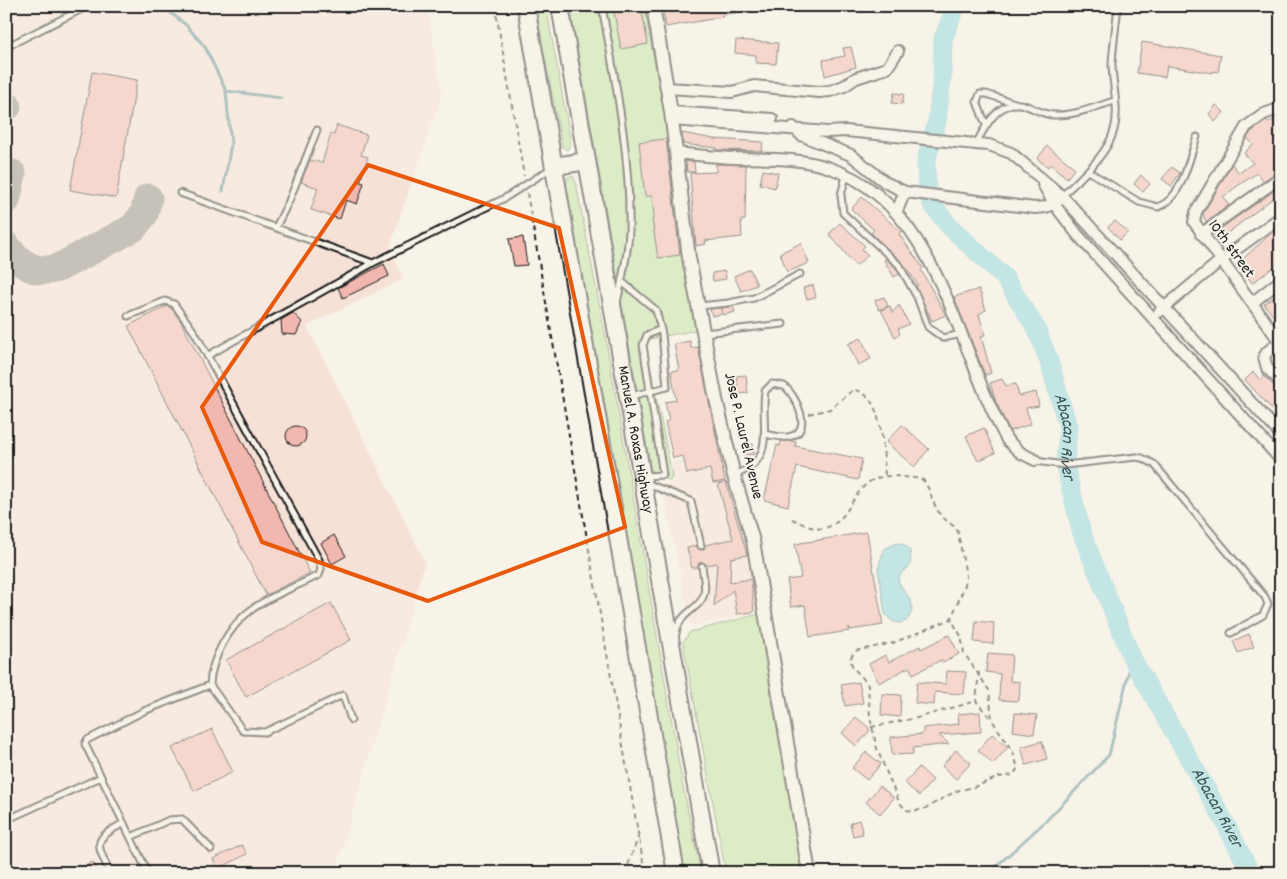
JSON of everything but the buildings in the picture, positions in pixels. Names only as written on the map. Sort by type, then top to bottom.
[{"type":"main road","name":"Manuel A. Roxas Highway","points":[[526,6],[676,873]]},
{"type":"main road","name":"Manuel A. Roxas Highway","points":[[560,6],[711,873]]},
{"type":"main road","points":[[555,166],[587,162]]},
{"type":"street","name":"Jose P. Laurel Avenue","points":[[653,6],[672,116],[683,215],[698,306],[734,476],[753,541],[809,873]]},
{"type":"street","points":[[667,88],[732,92],[754,86],[819,92],[830,91],[844,86],[856,78],[887,68],[898,51]]},
{"type":"street","name":"10th street","points":[[1280,342],[1195,226],[1194,217],[1240,135],[1254,119],[1281,108]]},
{"type":"street","points":[[672,116],[793,124],[828,132],[846,131],[989,145],[1010,153],[1041,178],[1090,249],[1154,317],[1281,460]]},
{"type":"street","points":[[793,124],[801,135],[851,155],[885,182],[905,192],[1035,208],[1058,200]]},
{"type":"street","points":[[676,153],[790,159],[830,168],[847,175],[863,185],[896,213],[908,226],[930,263],[1007,440],[1021,453],[1034,460]]},
{"type":"street","points":[[1201,234],[1281,177]]},
{"type":"street","points":[[896,213],[905,192]]},
{"type":"street","points":[[1058,200],[1164,307],[1281,435]]},
{"type":"street","points":[[1154,317],[1220,261],[1281,217]]},
{"type":"street","points":[[1252,304],[1281,280]]},
{"type":"street","points":[[1280,342],[1267,352],[1264,357],[1267,368],[1281,382]]},
{"type":"lane","points":[[6,47],[88,6]]},
{"type":"lane","points":[[602,6],[625,151],[629,196],[628,241],[614,318]]},
{"type":"lane","points":[[1058,200],[1088,171],[1107,145],[1114,130],[1112,65],[1118,6]]},
{"type":"lane","points":[[986,125],[977,102],[980,94],[986,94],[1052,115],[1074,113],[1114,101]]},
{"type":"lane","points":[[976,144],[986,125],[1005,107],[1019,104]]},
{"type":"lane","points":[[276,227],[317,130]]},
{"type":"lane","points":[[1088,171],[1139,202],[1158,208],[1167,202],[1185,176],[1198,136]]},
{"type":"lane","points":[[207,356],[373,263],[488,207],[555,166]]},
{"type":"lane","points":[[847,175],[841,195],[843,212],[899,265],[917,297],[928,327],[932,332],[943,338],[962,334]]},
{"type":"lane","points":[[180,193],[373,263]]},
{"type":"lane","points":[[698,306],[754,298],[800,274]]},
{"type":"lane","points":[[622,282],[656,310],[661,329],[667,387],[628,396]]},
{"type":"lane","points":[[128,316],[164,302],[171,302],[195,334],[320,560],[321,569],[319,575],[251,610],[236,626],[216,655],[211,668],[210,685],[243,731],[265,732],[342,695],[351,720]]},
{"type":"lane","points":[[703,333],[783,324]]},
{"type":"lane","points":[[643,479],[663,475],[643,345],[647,335],[661,329]]},
{"type":"lane","points":[[734,476],[756,464],[763,452],[765,391],[772,384],[777,384],[788,389],[802,413],[800,427],[791,436],[764,434]]},
{"type":"lane","points":[[1034,460],[1065,465],[1136,457],[1154,464],[1268,604],[1263,615],[1231,633]]},
{"type":"lane","points":[[643,479],[691,501],[701,546]]},
{"type":"lane","points":[[673,660],[676,630],[681,620],[703,599],[705,592],[702,566]]},
{"type":"lane","points":[[148,873],[85,744],[90,737],[144,711],[210,685]]},
{"type":"lane","points":[[6,820],[101,777]]},
{"type":"lane","points":[[131,837],[169,820],[182,819],[211,849]]},
{"type":"lane","points":[[110,873],[99,849],[99,840],[102,834],[124,823]]},
{"type":"path","points":[[495,6],[645,873]]},
{"type":"path","points":[[802,413],[816,413],[830,409],[853,390],[864,394],[871,400],[879,422],[885,475]]},
{"type":"path","points":[[792,519],[813,528],[826,528],[837,520],[860,490],[885,475],[923,480],[931,492],[941,515],[955,526],[958,532],[966,576],[963,590],[951,619],[893,642],[855,651],[851,654],[850,664],[868,686],[871,727],[877,750],[899,802],[906,810],[912,812],[924,809],[956,791],[974,787],[998,777],[1014,775],[1016,772],[1017,762],[1013,752],[992,720],[976,701],[979,672]]},
{"type":"path","points":[[951,619],[961,636],[964,653],[979,672],[991,699],[992,720]]},
{"type":"path","points":[[871,727],[917,718],[976,701]]},
{"type":"path","points":[[625,873],[639,836]]},
{"type":"highlighted area","points":[[368,165],[559,228],[625,527],[428,601],[262,542],[202,407]]},
{"type":"shaded area","points":[[6,6],[427,6],[442,94],[390,246],[403,279],[307,326],[425,562],[335,873],[6,873]]},
{"type":"shaded area","points":[[721,449],[743,525],[754,578],[758,612],[691,626],[662,485],[672,483],[671,462]]},
{"type":"green space","points":[[535,6],[546,6],[571,144],[567,150],[562,146]]},
{"type":"green space","points":[[570,6],[644,6],[668,134],[696,330],[645,340],[672,476],[670,481],[651,470]]},
{"type":"green space","points":[[573,176],[576,183],[605,334],[683,787],[701,873],[685,873],[678,837],[566,183],[568,177]]},
{"type":"green space","points":[[759,614],[803,873],[726,873],[683,642],[690,632]]},
{"type":"water","points":[[897,543],[905,545],[911,554],[909,567],[902,572],[898,580],[910,600],[912,610],[906,621],[900,623],[891,621],[885,613],[878,569],[884,549]]},
{"type":"waterway","points":[[162,6],[186,25],[205,47],[226,91],[231,144],[223,191]]},
{"type":"waterway","name":"Abacan River","points":[[956,6],[943,39],[942,78],[937,121],[926,162],[927,190],[932,204],[949,226],[1004,277],[1036,328],[1048,358],[1068,427],[1065,465],[1082,534],[1132,658],[1223,819],[1251,873]]},
{"type":"waterway","points":[[226,91],[281,98]]},
{"type":"waterway","points":[[989,873],[1047,820],[1109,755],[1132,658]]},
{"type":"taxiway","points":[[6,200],[12,174]]},
{"type":"taxiway","points":[[6,246],[23,263],[35,269],[50,270],[58,268],[133,228],[144,214],[148,198]]}]
